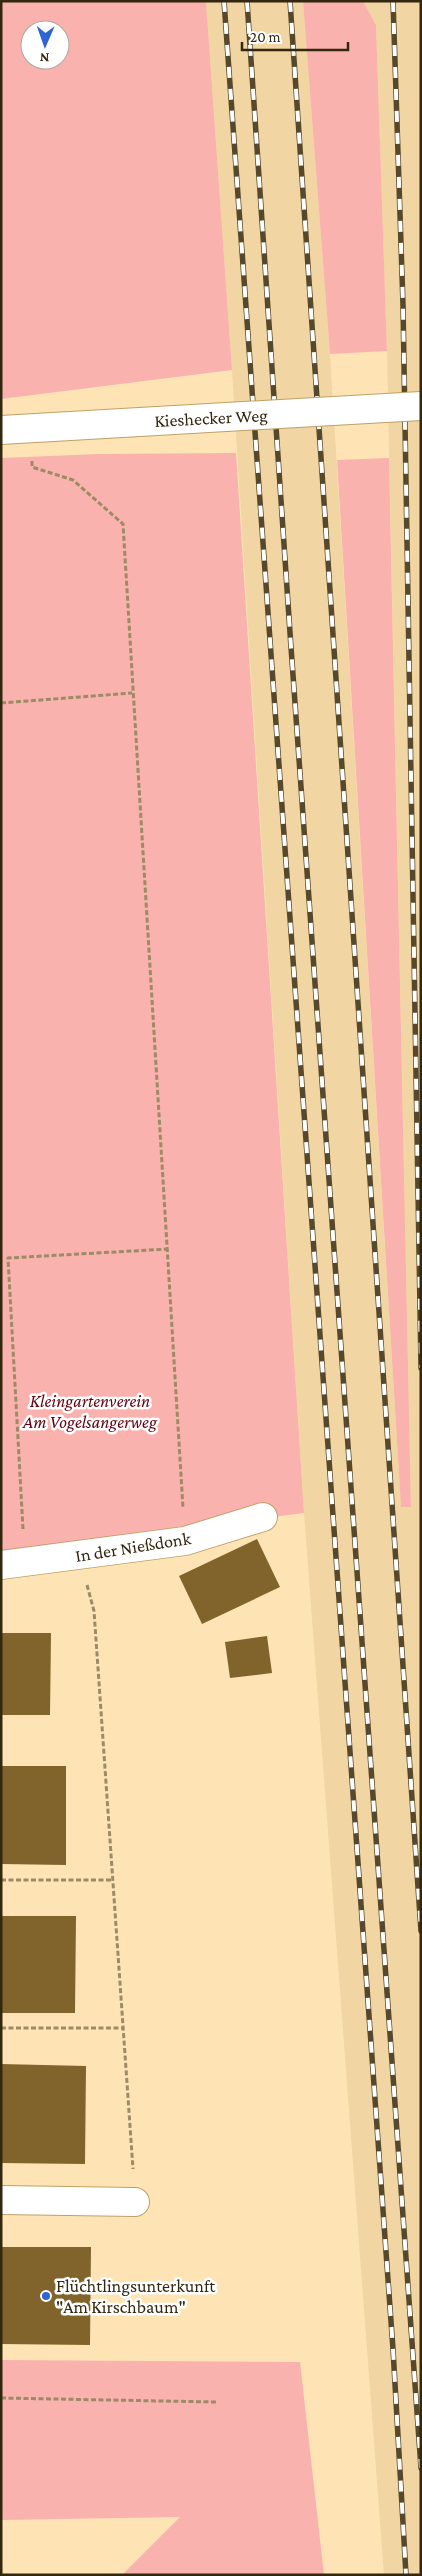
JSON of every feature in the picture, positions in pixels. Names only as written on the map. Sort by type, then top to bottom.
[{"type":"street","name":"Kieshecker Weg","points":[[1,430],[421,406]]},
{"type":"street","name":"In der Nießdonk","points":[[13,1564],[185,1541],[262,1517]]},
{"type":"street","points":[[1,2200],[135,2202]]},
{"type":"path","points":[[32,467],[73,480],[123,524],[185,1541]]},
{"type":"path","points":[[1,702],[132,693]]},
{"type":"path","points":[[13,1564],[8,1258],[168,1249]]},
{"type":"path","points":[[80,1556],[94,1610],[135,2202]]},
{"type":"path","points":[[1,1880],[113,1880]]},
{"type":"path","points":[[1,2028],[123,2028]]},
{"type":"path","points":[[1,2398],[216,2402]]},
{"type":"shaded area","points":[[206,1],[303,1],[330,354],[401,1507],[411,1506],[387,351],[376,25],[363,1],[421,1],[421,2575],[384,2575],[304,1513],[232,370]]},
{"type":"green space","points":[[1,1],[206,1],[232,370],[1,399]]},
{"type":"green space","points":[[303,1],[363,1],[376,25],[387,351],[330,354]]},
{"type":"green space","name":"Kleingartenverein Am Vogelsangerweg","points":[[236,453],[304,1513],[1,1552],[1,458],[98,454]]},
{"type":"green space","points":[[389,458],[411,1507],[401,1507],[337,460]]},
{"type":"green space","points":[[1,2360],[300,2362],[324,2575],[122,2575],[180,2517],[1,2520]]},
{"type":"building","points":[[257,1539],[280,1587],[202,1624],[179,1576]]},
{"type":"building","points":[[1,1633],[51,1633],[50,1715],[1,1715]]},
{"type":"building","points":[[267,1636],[272,1673],[230,1678],[225,1642]]},
{"type":"building","points":[[1,1766],[66,1766],[66,1865],[1,1864]]},
{"type":"building","points":[[1,1916],[76,1916],[75,2013],[1,2013]]},
{"type":"building","points":[[1,2064],[86,2066],[85,2164],[1,2163]]},
{"type":"building","name":"Flüchtlingsunterkunft \"Am Kirschbaum\"","points":[[1,2247],[91,2247],[90,2345],[1,2344]]},
{"type":"railway","points":[[224,1],[393,2349],[406,2575]]},
{"type":"railway","points":[[247,1],[291,647],[421,2468]]},
{"type":"railway","points":[[290,1],[421,1931]]},
{"type":"railway","points":[[393,1],[403,305],[421,1368]]},
{"type":"place","name":"Flüchtlingsunterkunft \"Am Kirschbaum\"","points":[[46,2296]]}]
